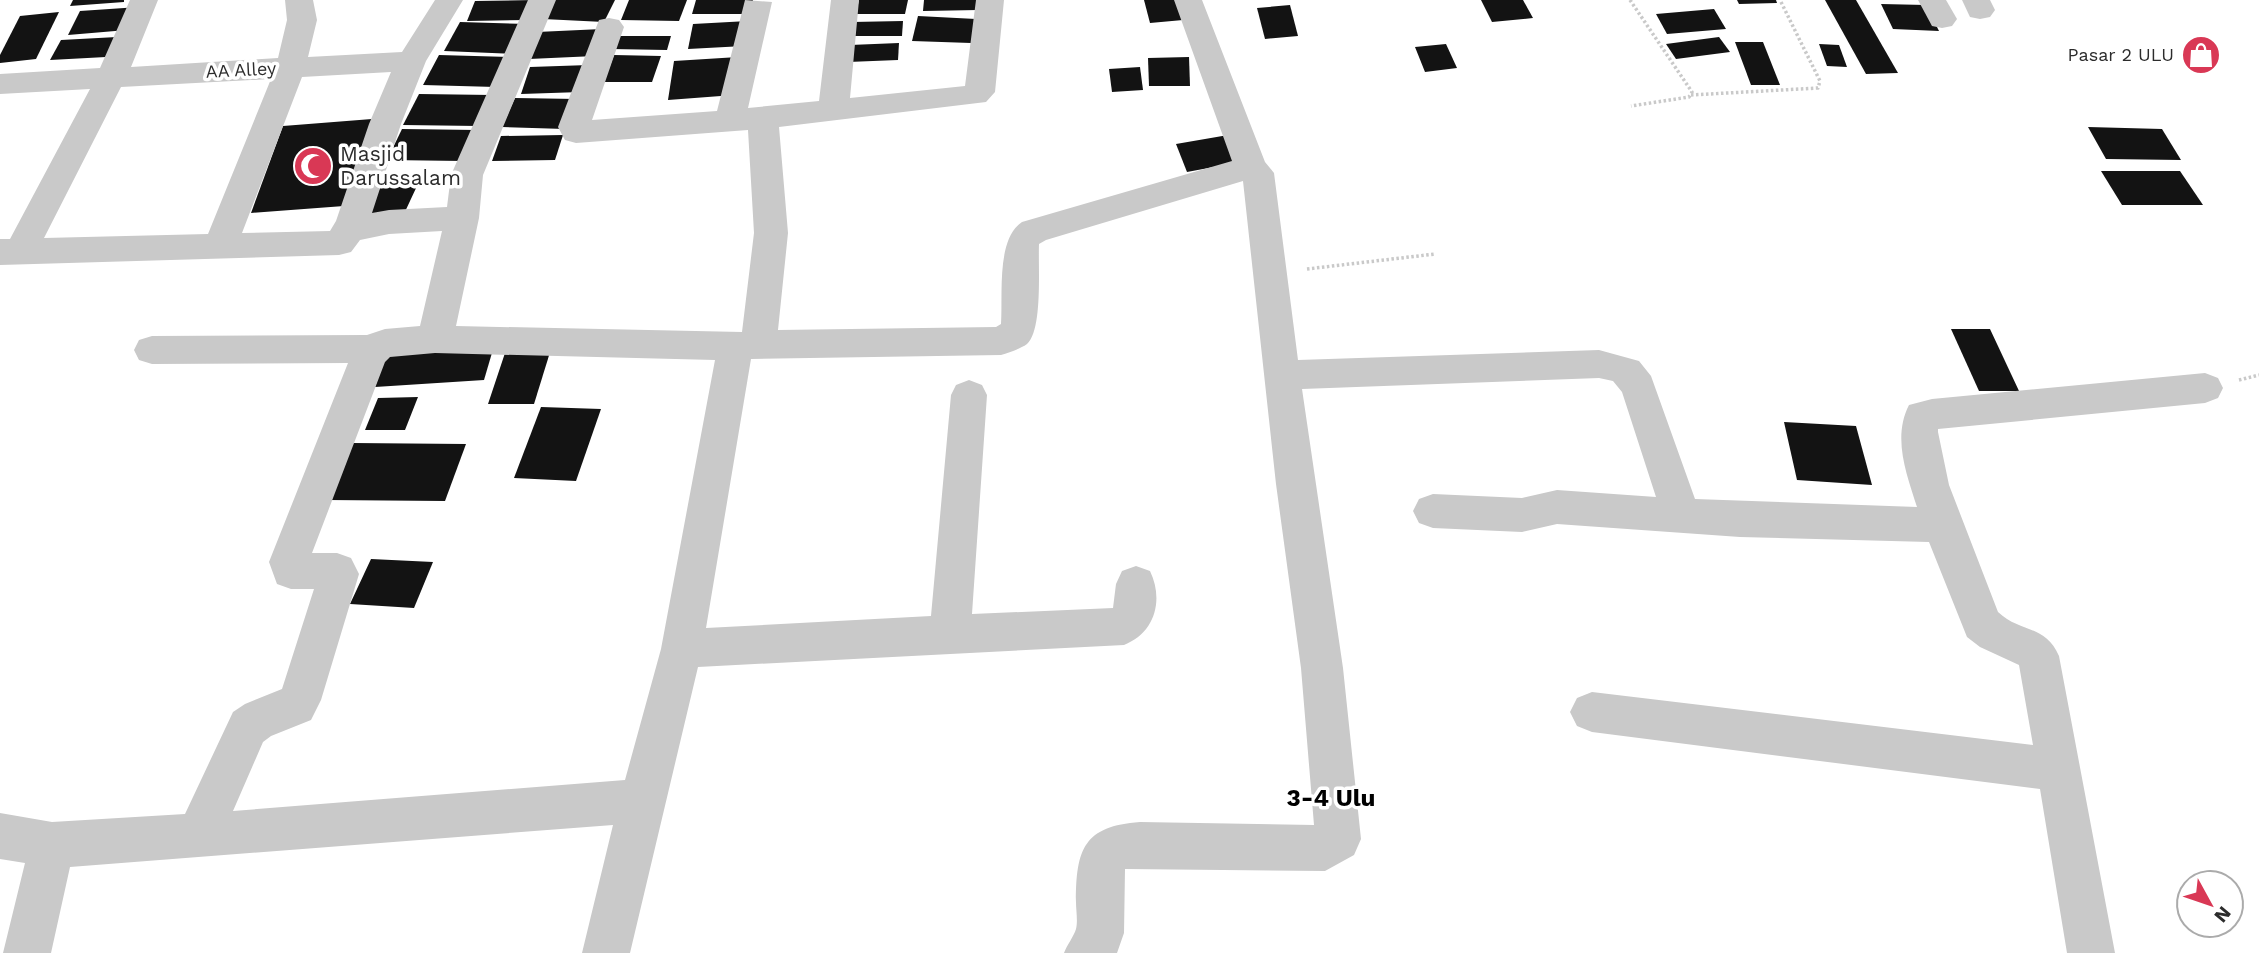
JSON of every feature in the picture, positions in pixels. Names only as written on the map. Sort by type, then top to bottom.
[{"type":"street","points":[[10,252],[111,78],[144,0]]},
{"type":"street","points":[[219,248],[291,67],[302,20],[299,0]]},
{"type":"street","points":[[10,252],[339,243],[352,225],[386,124],[411,61],[449,0]]},
{"type":"street","points":[[435,339],[462,218],[467,175],[542,0]]},
{"type":"street","points":[[833,111],[845,0]]},
{"type":"street","points":[[609,27],[573,127],[576,132],[763,118],[975,95],[980,92],[990,0]]},
{"type":"street","points":[[1095,949],[1101,869],[1105,854],[1112,848],[1140,845],[1325,848],[1338,839],[1322,668],[1268,273],[1260,178],[1258,173],[1251,169],[1188,0]]},
{"type":"street","points":[[730,120],[758,2]]},
{"type":"street","name":"AA Alley","points":[[0,85],[411,61]]},
{"type":"street","points":[[606,953],[682,649],[771,233],[763,118]]},
{"type":"street","points":[[152,350],[374,349],[385,343],[435,339],[747,345],[987,341],[1011,338],[1019,324],[1022,244],[1025,237],[1034,231],[1251,169]]},
{"type":"street","points":[[352,225],[362,228],[389,222],[462,218]]},
{"type":"street","points":[[198,836],[248,726],[258,718],[297,706],[300,700],[339,574],[337,571],[291,571],[289,562],[374,349]]},
{"type":"street","points":[[1281,375],[1520,365],[1600,364],[1615,367],[1626,371],[1638,386],[1671,480],[1680,515]]},
{"type":"street","points":[[2091,953],[2038,656],[2029,645],[1993,634],[1982,624],[1923,470],[1917,424],[1922,416],[2205,388]]},
{"type":"street","points":[[950,634],[969,395]]},
{"type":"street","points":[[1433,512],[1522,515],[1558,507],[1740,520],[1945,525]]},
{"type":"street","points":[[682,649],[1125,626],[1133,617],[1136,584]]},
{"type":"street","points":[[1592,712],[2059,770]]},
{"type":"street","points":[[0,836],[52,845],[642,801]]},
{"type":"street","points":[[27,953],[52,845]]},
{"type":"path","points":[[1630,0],[1690,89],[1691,95]]},
{"type":"path","points":[[1630,106],[1691,95],[1818,88],[1820,81],[1780,0]]},
{"type":"path","points":[[1268,273],[1436,254]]},
{"type":"building","points":[[73,0],[124,0],[124,2],[70,6]]},
{"type":"building","points":[[535,0],[527,20],[467,21],[475,1]]},
{"type":"building","points":[[553,0],[615,0],[604,22],[543,19]]},
{"type":"building","points":[[629,0],[687,0],[679,21],[621,20]]},
{"type":"building","points":[[696,0],[753,0],[748,14],[692,14]]},
{"type":"building","points":[[859,0],[908,0],[905,14],[856,14]]},
{"type":"building","points":[[924,0],[979,0],[978,10],[923,11]]},
{"type":"building","points":[[1144,0],[1178,0],[1183,20],[1150,23]]},
{"type":"building","points":[[1481,0],[1523,0],[1533,18],[1492,22]]},
{"type":"building","points":[[1737,0],[1776,0],[1777,3],[1739,4]]},
{"type":"building","points":[[1825,0],[1856,0],[1898,73],[1866,74]]},
{"type":"building","points":[[1881,4],[1926,5],[1939,31],[1893,29]]},
{"type":"building","points":[[1290,5],[1298,36],[1265,39],[1257,8]]},
{"type":"building","points":[[139,7],[127,30],[68,35],[80,11]]},
{"type":"building","points":[[1714,9],[1726,29],[1667,34],[1656,14]]},
{"type":"building","points":[[59,12],[36,59],[0,63],[0,55],[20,16]]},
{"type":"building","points":[[918,16],[976,19],[971,43],[912,41]]},
{"type":"building","points":[[748,21],[744,46],[688,49],[693,24]]},
{"type":"building","points":[[903,21],[902,36],[849,36],[852,22]]},
{"type":"building","points":[[460,22],[528,24],[513,54],[444,51]]},
{"type":"building","points":[[602,29],[595,56],[529,59],[537,32]]},
{"type":"building","points":[[616,36],[671,36],[667,50],[611,49]]},
{"type":"building","points":[[117,37],[106,57],[50,60],[61,40]]},
{"type":"building","points":[[1719,37],[1730,52],[1676,59],[1666,44]]},
{"type":"building","points":[[1735,42],[1763,42],[1780,85],[1751,85]]},
{"type":"building","points":[[899,43],[898,60],[848,62],[850,45]]},
{"type":"building","points":[[1446,44],[1457,68],[1425,72],[1415,47]]},
{"type":"building","points":[[1819,44],[1839,45],[1847,67],[1827,66]]},
{"type":"building","points":[[439,55],[511,57],[496,87],[423,85]]},
{"type":"building","points":[[614,55],[661,56],[652,82],[604,82]]},
{"type":"building","points":[[738,57],[734,95],[668,100],[674,61]]},
{"type":"building","points":[[1189,57],[1190,86],[1149,86],[1148,58]]},
{"type":"building","points":[[589,65],[581,92],[521,94],[530,67]]},
{"type":"building","points":[[1140,67],[1143,90],[1112,92],[1109,69]]},
{"type":"building","points":[[419,94],[492,95],[478,126],[403,125]]},
{"type":"building","points":[[515,98],[577,99],[565,129],[502,127]]},
{"type":"building","name":"Masjid Darussalam","points":[[372,119],[344,206],[251,213],[283,126]]},
{"type":"building","points":[[2088,127],[2162,129],[2181,160],[2106,159]]},
{"type":"building","points":[[402,129],[477,130],[463,161],[387,160]]},
{"type":"building","points":[[1234,134],[1246,161],[1187,172],[1176,144]]},
{"type":"building","points":[[563,135],[555,160],[492,161],[501,136]]},
{"type":"building","points":[[2101,171],[2180,171],[2203,205],[2122,205]]},
{"type":"building","points":[[381,186],[417,186],[403,216],[366,215]]},
{"type":"building","points":[[1951,329],[1990,329],[2019,391],[1979,391]]},
{"type":"building","points":[[494,346],[484,380],[375,387],[387,352]]},
{"type":"building","points":[[551,349],[534,404],[488,404],[506,350]]},
{"type":"building","points":[[418,397],[405,430],[365,430],[378,398]]},
{"type":"building","points":[[541,407],[601,409],[576,481],[514,478]]},
{"type":"building","points":[[1784,422],[1856,426],[1872,485],[1797,480]]},
{"type":"building","points":[[352,443],[466,444],[445,501],[327,500]]},
{"type":"building","points":[[371,559],[433,562],[414,608],[350,604]]},
{"type":"place","name":"Pasar 2 ULU","points":[[2201,55]]},
{"type":"place","name":"Masjid Darussalam","points":[[313,166]]},
{"type":"district","name":"3-4 Ulu","points":[[1331,798]]}]
